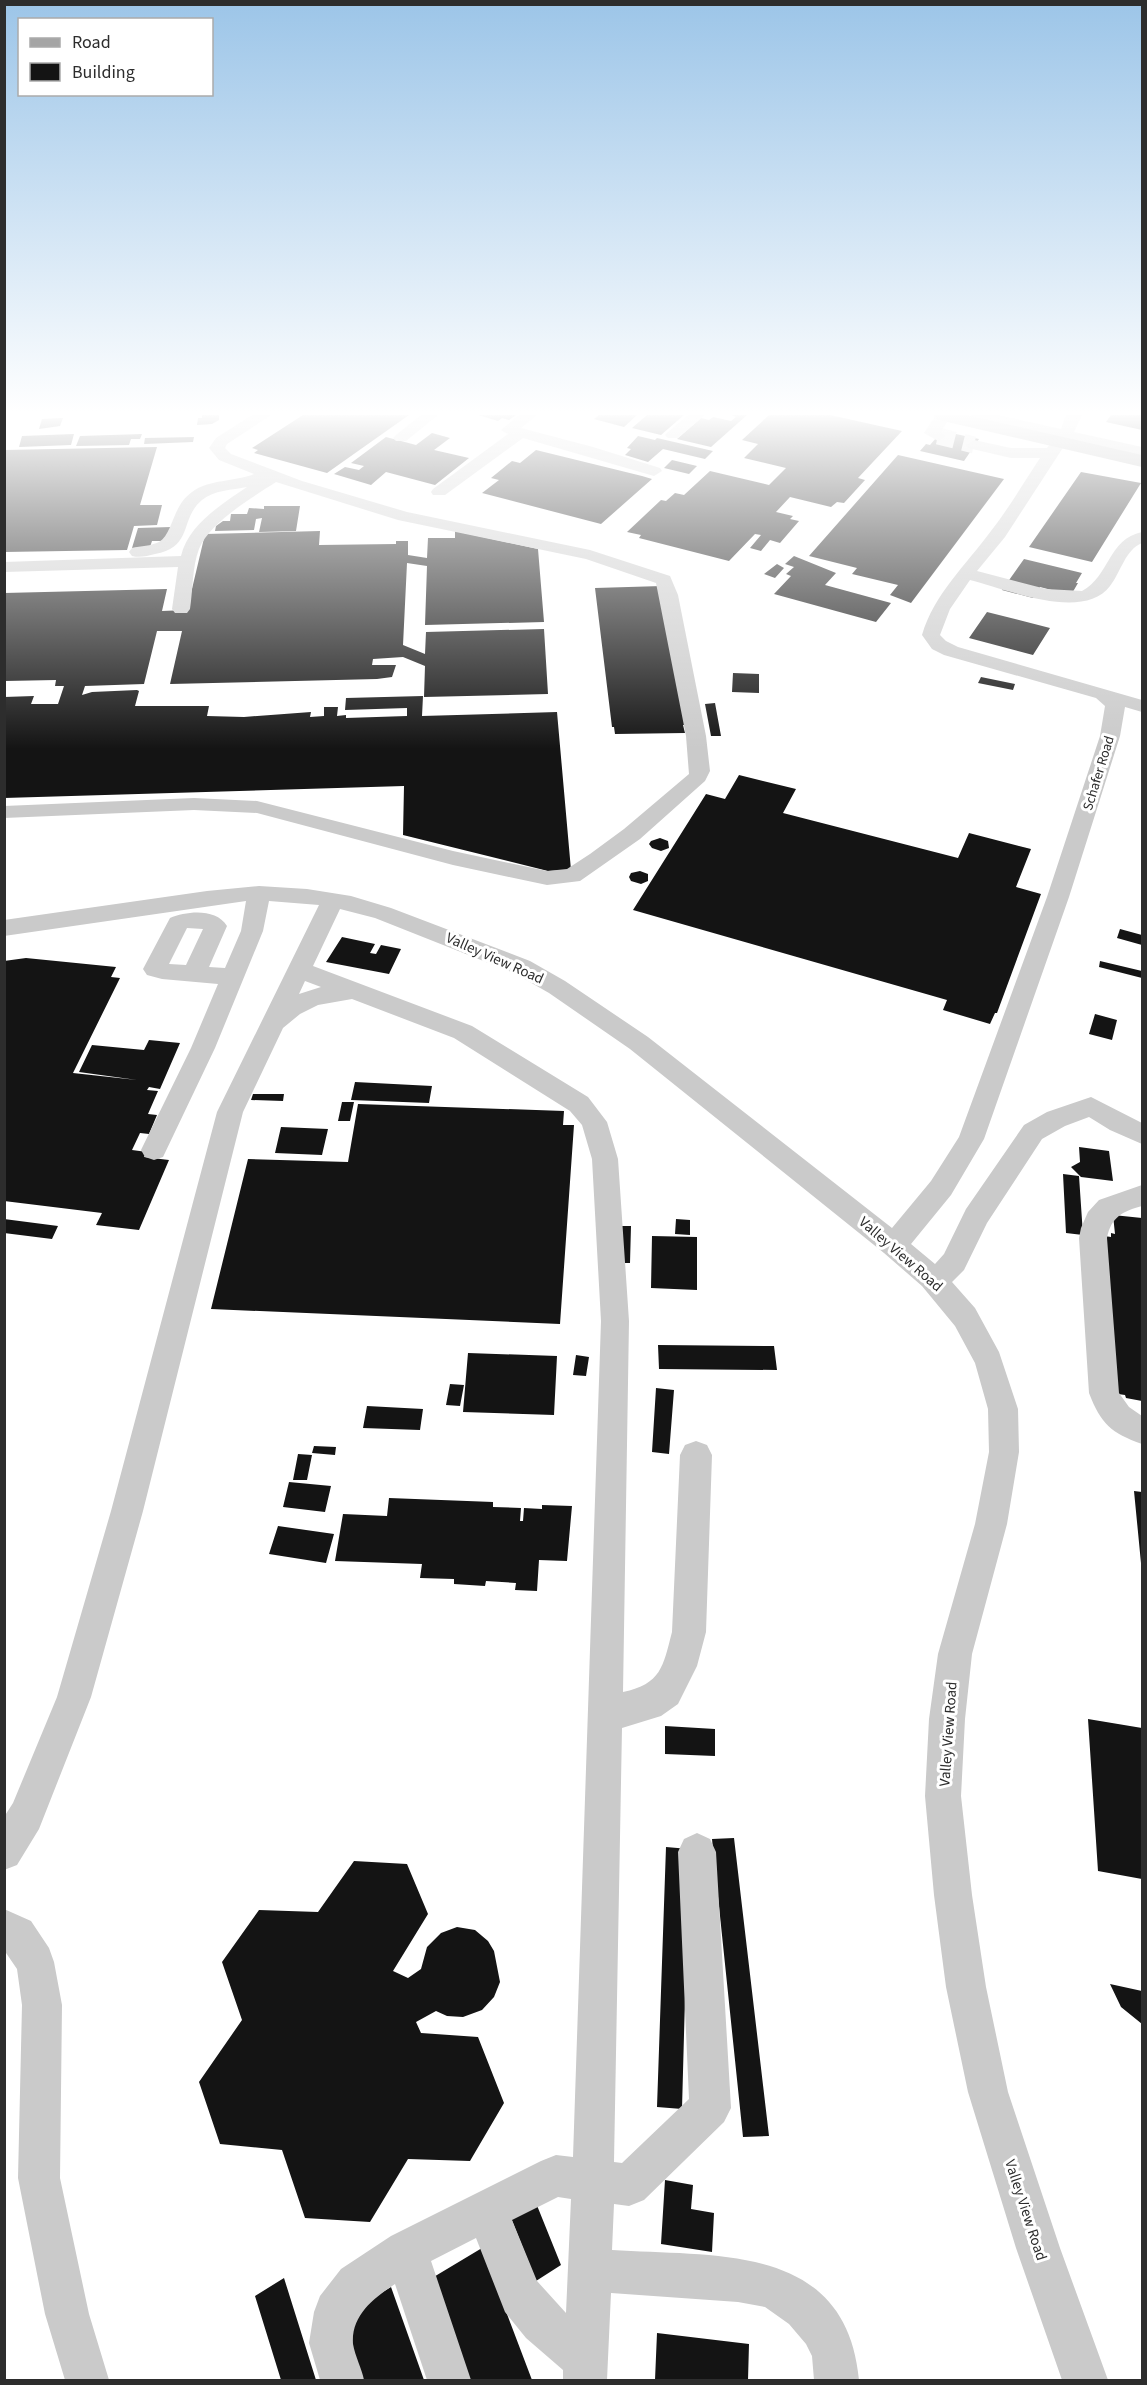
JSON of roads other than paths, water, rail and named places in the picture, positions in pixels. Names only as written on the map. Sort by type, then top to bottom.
[{"type":"street","points":[[4,556],[128,553],[160,549],[171,544],[179,526]]},
{"type":"street","points":[[181,609],[192,545],[199,533],[207,526]]},
{"type":"street","points":[[4,812],[194,804],[257,807],[453,858],[547,878],[572,876],[632,834],[698,777],[700,771],[696,736],[669,595],[664,580],[590,555],[453,526]]},
{"type":"street","points":[[1003,526],[933,622],[931,635],[939,645],[951,651],[1143,706]]},
{"type":"street","points":[[968,574],[1067,597],[1086,596],[1096,591],[1130,542],[1143,537]]},
{"type":"street","points":[[4,567],[188,561]]},
{"type":"street","name":"Schafer Road","points":[[894,1245],[941,1188],[971,1139],[1058,897],[1110,736],[1115,706],[1112,699],[1104,694]]},
{"type":"street","points":[[154,1150],[203,1048],[255,921],[259,893]]},
{"type":"street","name":"Valley View Road","points":[[4,928],[207,898],[259,893],[333,900],[383,913],[465,943],[522,967],[557,987],[639,1043],[894,1245],[932,1278],[965,1317],[989,1361],[1003,1409],[1004,1452],[993,1514],[955,1654],[947,1719],[944,1796],[953,1895],[966,1988],[988,2092],[1038,2248],[1085,2380]]},
{"type":"street","points":[[4,1852],[26,1816],[74,1697],[127,1511],[230,1112],[333,900]]},
{"type":"street","points":[[299,970],[463,1032],[511,1060],[579,1104],[594,1122],[605,1159],[615,1321],[586,2370]]},
{"type":"street","points":[[194,974],[232,977]]},
{"type":"street","points":[[271,1026],[293,1007],[320,994],[355,990]]},
{"type":"street","points":[[932,1278],[944,1273],[954,1262],[976,1217],[1033,1132],[1056,1119],[1091,1106],[1143,1134]]},
{"type":"street","points":[[1143,1196],[1125,1199],[1102,1212],[1095,1223],[1093,1238],[1104,1393],[1110,1409],[1118,1418],[1143,1430]]},
{"type":"street","points":[[605,1714],[649,1704],[666,1692],[680,1666],[689,1632],[696,1455]]},
{"type":"street","points":[[337,2362],[336,2312],[356,2284],[406,2251],[556,2176],[629,2185],[710,2108],[697,1851]]},
{"type":"street","points":[[4,1928],[17,1935],[35,1962],[42,2006],[39,2178],[67,2314],[87,2380]]},
{"type":"street","points":[[487,2211],[521,2296],[586,2370]]},
{"type":"street","points":[[406,2251],[448,2380]]},
{"type":"street","points":[[590,2270],[738,2280],[774,2287],[806,2308],[822,2328],[834,2356],[836,2380]]}]
